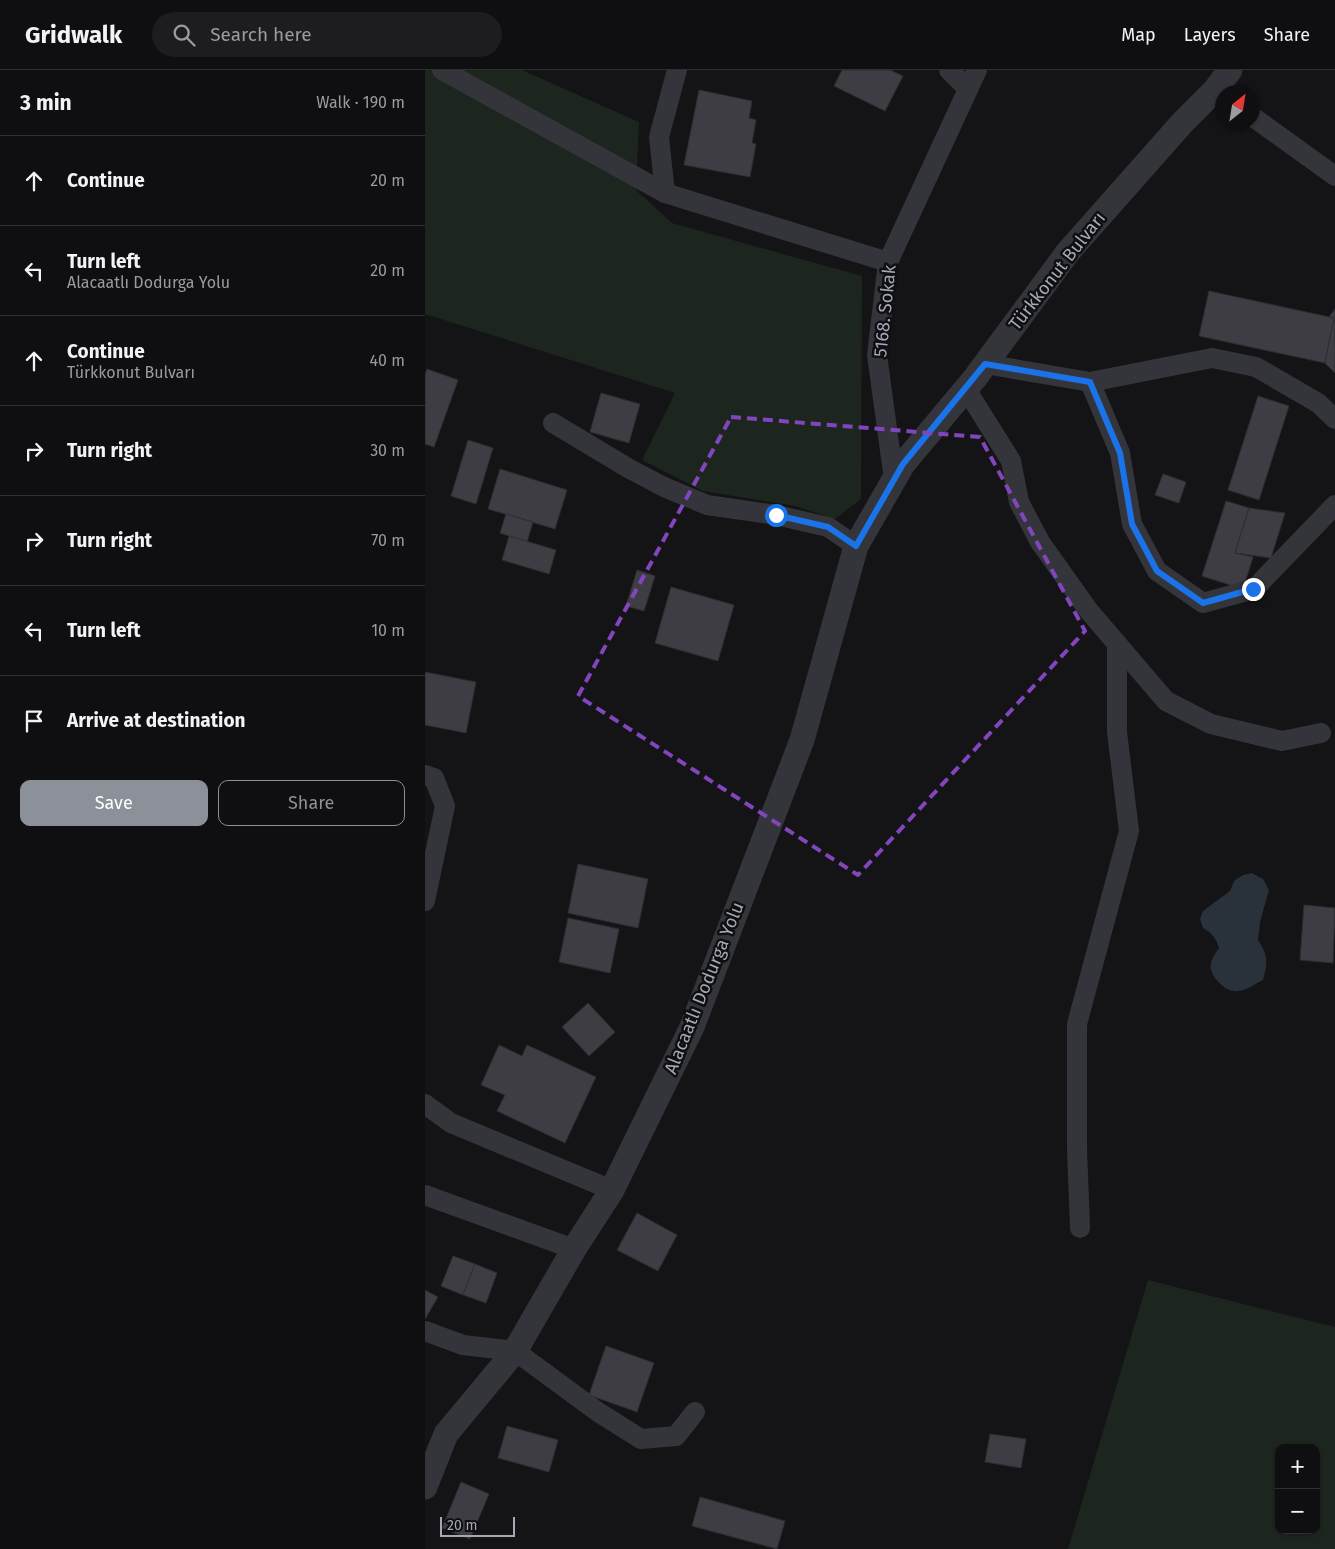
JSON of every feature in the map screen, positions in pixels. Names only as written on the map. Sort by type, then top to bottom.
[{"type":"street","points":[[442,70],[665,193],[888,262]]},
{"type":"street","points":[[665,193],[659,137],[677,70]]},
{"type":"street","points":[[949,70],[968,89]]},
{"type":"street","name":"5168. Sokak","points":[[894,480],[877,355],[888,262],[977,70]]},
{"type":"street","name":"Türkkonut Bulvarı","points":[[1223,85],[1230,70]]},
{"type":"street","name":"Türkkonut Bulvarı","points":[[894,480],[903,464],[966,389],[1068,252],[1183,122],[1215,96]]},
{"type":"street","points":[[1260,122],[1335,176]]},
{"type":"street","points":[[985,364],[1090,382],[1212,358],[1256,367],[1318,403],[1335,419]]},
{"type":"street","points":[[1090,382],[1120,453],[1132,524],[1157,571],[1203,603],[1253,589],[1335,505]]},
{"type":"street","points":[[966,389],[1011,462],[1019,502],[1040,542],[1089,611],[1167,702],[1211,724],[1282,741],[1321,734]]},
{"type":"street","points":[[553,423],[649,479],[707,506],[776,515],[828,527],[856,546]]},
{"type":"street","name":"Alacaatlı Dodurga Yolu","points":[[425,1487],[446,1434],[515,1352],[574,1249],[613,1190],[692,1028],[802,740],[856,546],[894,480]]},
{"type":"street","points":[[1080,1228],[1077,1149],[1077,1024],[1129,831],[1117,732],[1117,643]]},
{"type":"street","points":[[425,775],[434,778],[445,806],[425,901]]},
{"type":"street","points":[[425,1104],[451,1123],[613,1190]]},
{"type":"street","points":[[425,1196],[574,1249]]},
{"type":"street","points":[[425,1332],[463,1345],[515,1352],[598,1412],[641,1439],[676,1436],[695,1412]]},
{"type":"highlighted area","points":[[731,417],[980,437],[1085,631],[858,875],[578,696]]},
{"type":"shaded area","points":[[425,70],[522,70],[639,122],[636,190],[672,223],[862,276],[861,499],[835,519],[795,506],[703,491],[642,460],[675,393],[425,314]]},
{"type":"shaded area","points":[[1252,873],[1263,879],[1269,890],[1260,922],[1258,940],[1264,950],[1266,968],[1263,980],[1251,987],[1234,991],[1221,985],[1211,970],[1213,958],[1219,948],[1213,936],[1203,928],[1200,919],[1203,911],[1230,891],[1234,881],[1243,875]]},
{"type":"shaded area","points":[[1148,1280],[1335,1327],[1335,1549],[1068,1549]]},
{"type":"building","points":[[842,70],[890,70],[903,76],[885,111],[834,86]]},
{"type":"building","points":[[699,90],[752,101],[749,118],[756,120],[752,143],[756,144],[750,177],[684,165]]},
{"type":"building","points":[[1209,291],[1334,318],[1325,363],[1199,336]]},
{"type":"building","points":[[1335,309],[1335,373],[1325,363],[1334,318],[1329,317]]},
{"type":"building","points":[[427,369],[458,380],[434,447],[425,444],[425,375]]},
{"type":"building","points":[[601,393],[640,404],[629,443],[590,432]]},
{"type":"building","points":[[1258,396],[1289,406],[1259,500],[1228,490]]},
{"type":"building","points":[[468,440],[493,448],[476,504],[451,496]]},
{"type":"building","points":[[500,469],[567,490],[555,529],[488,509]]},
{"type":"building","points":[[1163,474],[1186,482],[1179,503],[1155,495]]},
{"type":"building","points":[[1226,501],[1249,508],[1235,553],[1253,557],[1243,589],[1202,576]]},
{"type":"building","points":[[1249,508],[1285,513],[1271,558],[1235,553]]},
{"type":"building","points":[[506,514],[533,522],[527,542],[500,533]]},
{"type":"building","points":[[509,536],[556,550],[549,574],[502,560]]},
{"type":"building","points":[[637,570],[655,576],[644,611],[626,606]]},
{"type":"building","points":[[671,587],[734,605],[718,661],[655,643]]},
{"type":"building","points":[[425,672],[476,682],[466,733],[425,725]]},
{"type":"building","points":[[578,864],[648,879],[638,928],[568,913]]},
{"type":"building","points":[[1304,905],[1335,908],[1333,963],[1300,960]]},
{"type":"building","points":[[568,918],[619,929],[610,973],[559,962]]},
{"type":"building","points":[[588,1003],[615,1032],[589,1056],[562,1027]]},
{"type":"building","points":[[499,1045],[522,1056],[527,1045],[596,1077],[565,1143],[497,1111],[505,1095],[481,1085]]},
{"type":"building","points":[[637,1213],[677,1235],[658,1271],[617,1250]]},
{"type":"building","points":[[453,1256],[475,1264],[463,1295],[441,1286]]},
{"type":"building","points":[[475,1264],[497,1273],[486,1303],[463,1295]]},
{"type":"building","points":[[425,1290],[438,1297],[425,1319]]},
{"type":"building","points":[[606,1346],[654,1363],[637,1412],[589,1395]]},
{"type":"building","points":[[507,1426],[558,1440],[549,1472],[498,1458]]},
{"type":"building","points":[[990,1434],[1026,1439],[1021,1468],[985,1462]]},
{"type":"building","points":[[461,1482],[489,1494],[470,1539],[442,1528]]},
{"type":"building","points":[[700,1497],[785,1521],[777,1549],[692,1526]]},
{"type":"route","points":[[776,515],[828,527],[856,546],[903,464],[985,364],[1090,382],[1120,453],[1132,524],[1157,571],[1203,603],[1253,589]]}]
